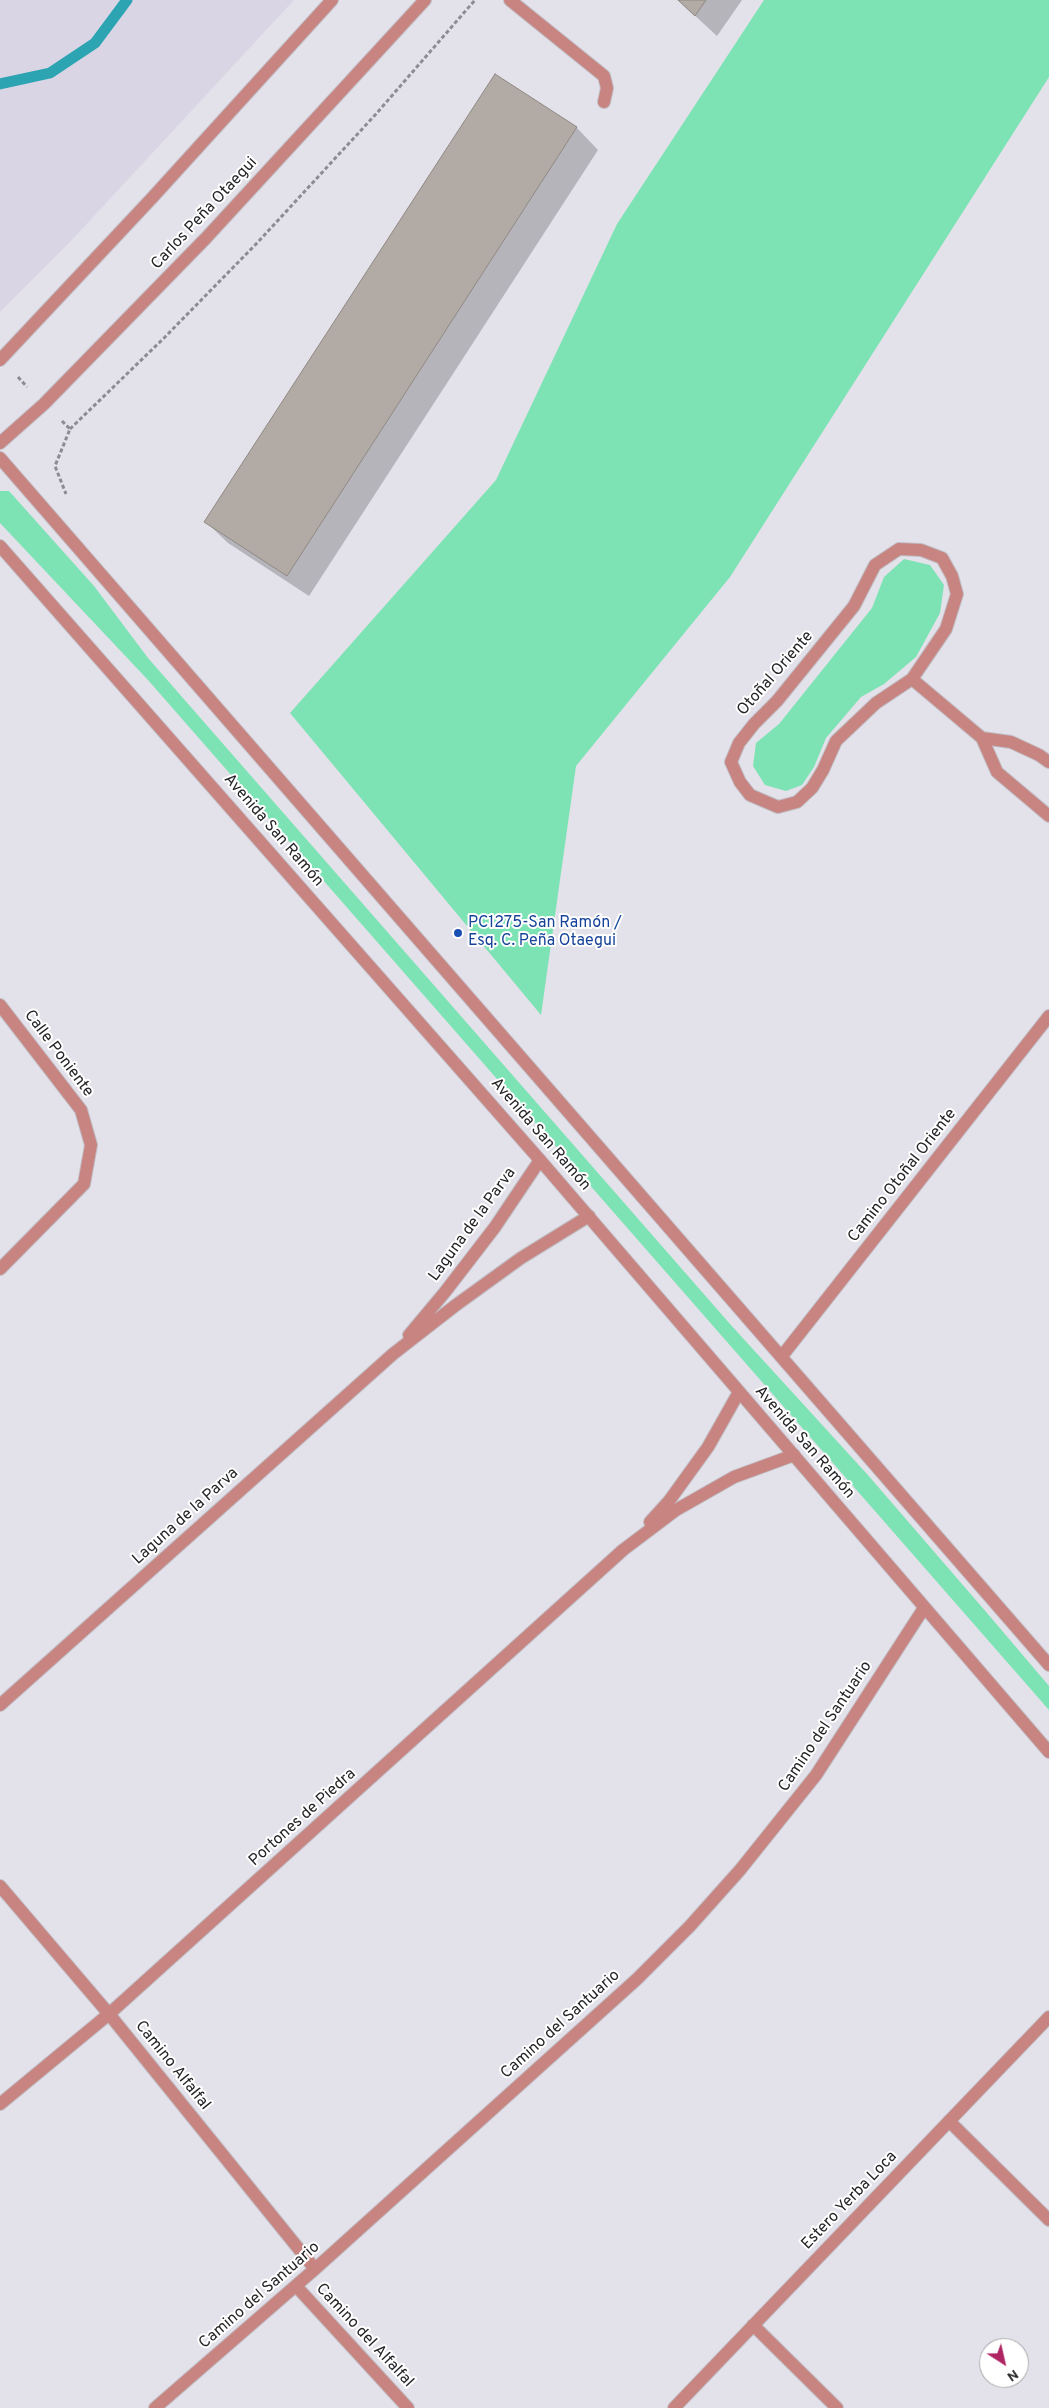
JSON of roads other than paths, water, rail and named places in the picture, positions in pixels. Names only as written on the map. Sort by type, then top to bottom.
[{"type":"street","points":[[0,360],[152,198],[332,0]]},
{"type":"street","name":"Carlos Peña Otaegui","points":[[0,443],[44,404],[206,238],[426,0]]},
{"type":"street","points":[[510,0],[604,76],[606,88],[604,102]]},
{"type":"street","points":[[0,458],[1049,1665]]},
{"type":"street","name":"Avenida San Ramón","points":[[0,546],[589,1216],[1049,1752]]},
{"type":"street","name":"Otoñal Oriente","points":[[899,549],[920,550],[942,558],[952,576],[957,594],[946,629],[912,679],[876,703],[836,740],[823,770],[812,788],[797,802],[778,807],[765,803],[750,795],[740,782],[731,762],[739,743],[754,724],[777,701],[854,606],[875,565],[899,549]]},
{"type":"street","points":[[912,679],[982,738],[997,772],[1049,816]]},
{"type":"street","points":[[982,738],[1011,742],[1039,755],[1049,762]]},
{"type":"street","name":"Calle Poniente","points":[[0,1005],[81,1110],[91,1146],[84,1184],[0,1269]]},
{"type":"street","name":"Camino Otoñal Oriente","points":[[782,1356],[1049,1016]]},
{"type":"street","name":"Laguna de la Parva","points":[[393,1354],[494,1227],[540,1160]]},
{"type":"street","name":"Laguna de la Parva","points":[[0,1705],[393,1354],[521,1258],[589,1216]]},
{"type":"street","name":"Portones de Piedra","points":[[0,2104],[110,2014],[623,1550],[669,1501],[708,1447],[739,1392]]},
{"type":"street","name":"Portones de Piedra","points":[[623,1550],[676,1510],[734,1477],[794,1455]]},
{"type":"street","name":"Camino del Santuario","points":[[155,2408],[296,2286],[637,1979],[696,1919],[768,1837],[816,1775],[924,1608]]},
{"type":"street","name":"Camino Alfalfal","points":[[0,1886],[110,2014],[315,2269]]},
{"type":"street","name":"Estero Yerba Loca","points":[[674,2408],[1049,2017]]},
{"type":"street","points":[[949,2121],[1049,2220]]},
{"type":"street","name":"Camino del Alfalfal","points":[[296,2286],[408,2408]]},
{"type":"street","points":[[754,2325],[837,2408]]},
{"type":"waterway","points":[[0,84],[50,73],[95,43],[127,0]]},
{"type":"place","name":"PC1275-San Ramón / Esq. C. Peña Otaegui","points":[[458,933]]}]
